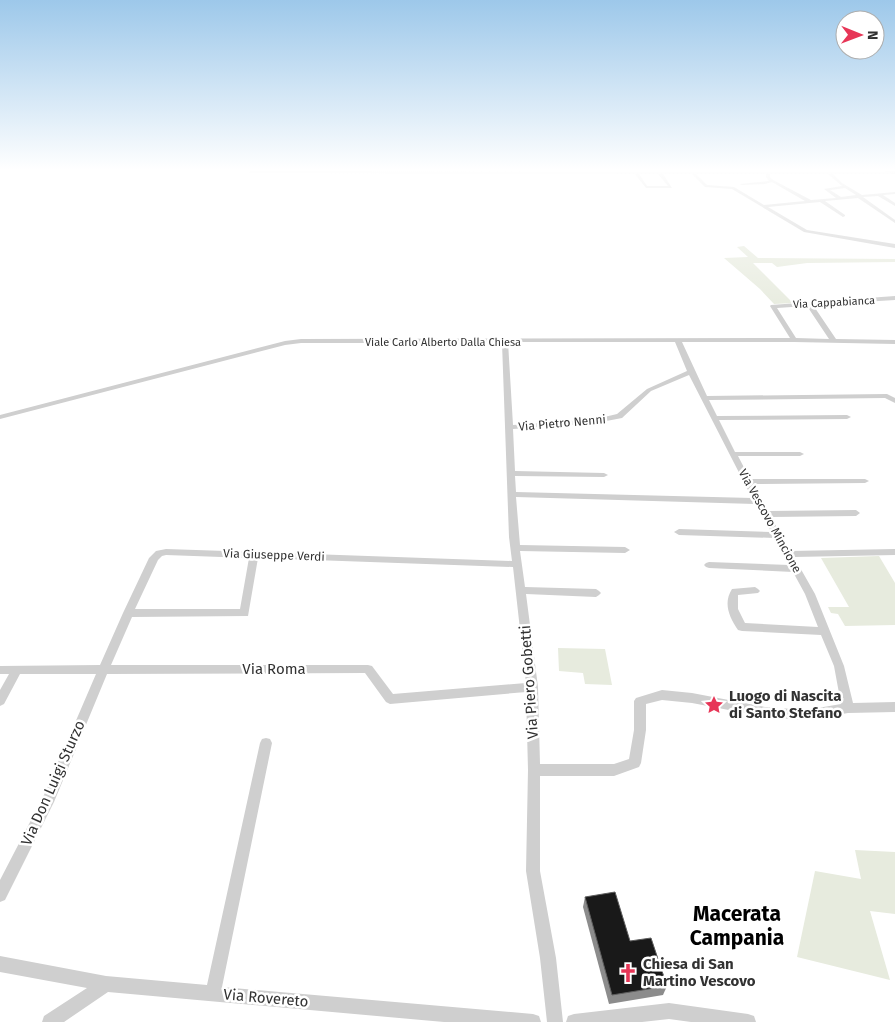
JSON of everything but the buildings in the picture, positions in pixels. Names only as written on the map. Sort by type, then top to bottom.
[{"type":"street","points":[[785,219],[806,231],[895,246]]},
{"type":"street","name":"Via Cappabianca","points":[[773,306],[895,298]]},
{"type":"street","points":[[810,304],[834,341]]},
{"type":"street","points":[[773,306],[794,340]]},
{"type":"street","name":"Viale Carlo Alberto Dalla Chiesa","points":[[0,417],[285,343],[316,341],[794,340],[895,342]]},
{"type":"street","name":"Via Vescovo Mincione","points":[[678,341],[691,372],[747,482],[810,594],[839,666],[848,708]]},
{"type":"street","name":"Via Piero Gobetti","points":[[505,342],[516,548],[532,687],[534,770],[533,871],[548,958],[555,1022]]},
{"type":"street","name":"Via Pietro Nenni","points":[[510,427],[596,421],[619,416],[649,390],[691,372]]},
{"type":"street","points":[[704,398],[887,396],[895,401]]},
{"type":"street","points":[[716,418],[848,417]]},
{"type":"street","points":[[734,454],[800,454]]},
{"type":"street","points":[[512,473],[604,475]]},
{"type":"street","points":[[747,482],[865,481]]},
{"type":"street","points":[[512,494],[758,502]]},
{"type":"street","points":[[766,514],[856,513]]},
{"type":"street","points":[[679,532],[777,535]]},
{"type":"street","points":[[516,548],[625,550]]},
{"type":"street","points":[[788,554],[895,552]]},
{"type":"street","name":"Via Giuseppe Verdi","points":[[104,669],[154,558],[159,553],[518,564]]},
{"type":"street","points":[[128,613],[244,613],[254,555]]},
{"type":"street","points":[[708,565],[797,569]]},
{"type":"street","points":[[521,590],[596,593]]},
{"type":"street","points":[[755,591],[735,591],[732,596],[731,602],[742,627],[825,631]]},
{"type":"street","name":"Via Don Luigi Sturzo","points":[[0,895],[49,798],[104,669]]},
{"type":"street","name":"Via Roma","points":[[0,670],[368,669],[390,699],[532,687]]},
{"type":"street","points":[[0,701],[17,670]]},
{"type":"street","points":[[534,770],[614,770],[635,764],[640,730],[640,701],[651,696],[692,698],[781,714],[806,715],[848,708],[895,707]]},
{"type":"street","points":[[213,993],[266,743]]},
{"type":"street","name":"Via Rovereto","points":[[0,964],[106,984],[533,1022]]},
{"type":"street","points":[[59,1019],[106,984]]},
{"type":"street","points":[[574,1022],[668,1011],[748,1022]]},
{"type":"shaded area","points":[[744,246],[758,258],[895,259],[895,262],[807,263],[777,267],[772,263],[753,263],[793,303],[774,304],[760,289],[724,258],[748,257],[737,247]]},
{"type":"shaded area","points":[[879,556],[895,583],[895,625],[845,626],[838,614],[831,613],[828,607],[849,607],[821,558]]},
{"type":"shaded area","points":[[558,648],[605,649],[612,685],[585,684],[583,673],[559,671]]},
{"type":"shaded area","points":[[855,850],[895,852],[895,914],[870,911],[890,980],[797,957],[815,871],[861,879]]},
{"type":"place","name":"Luogo di Nascita di Santo Stefano","points":[[714,705]]},
{"type":"place","name":"Chiesa di San Martino Vescovo","points":[[628,973]]},
{"type":"district","name":"Macerata Campania","points":[[737,926]]}]
